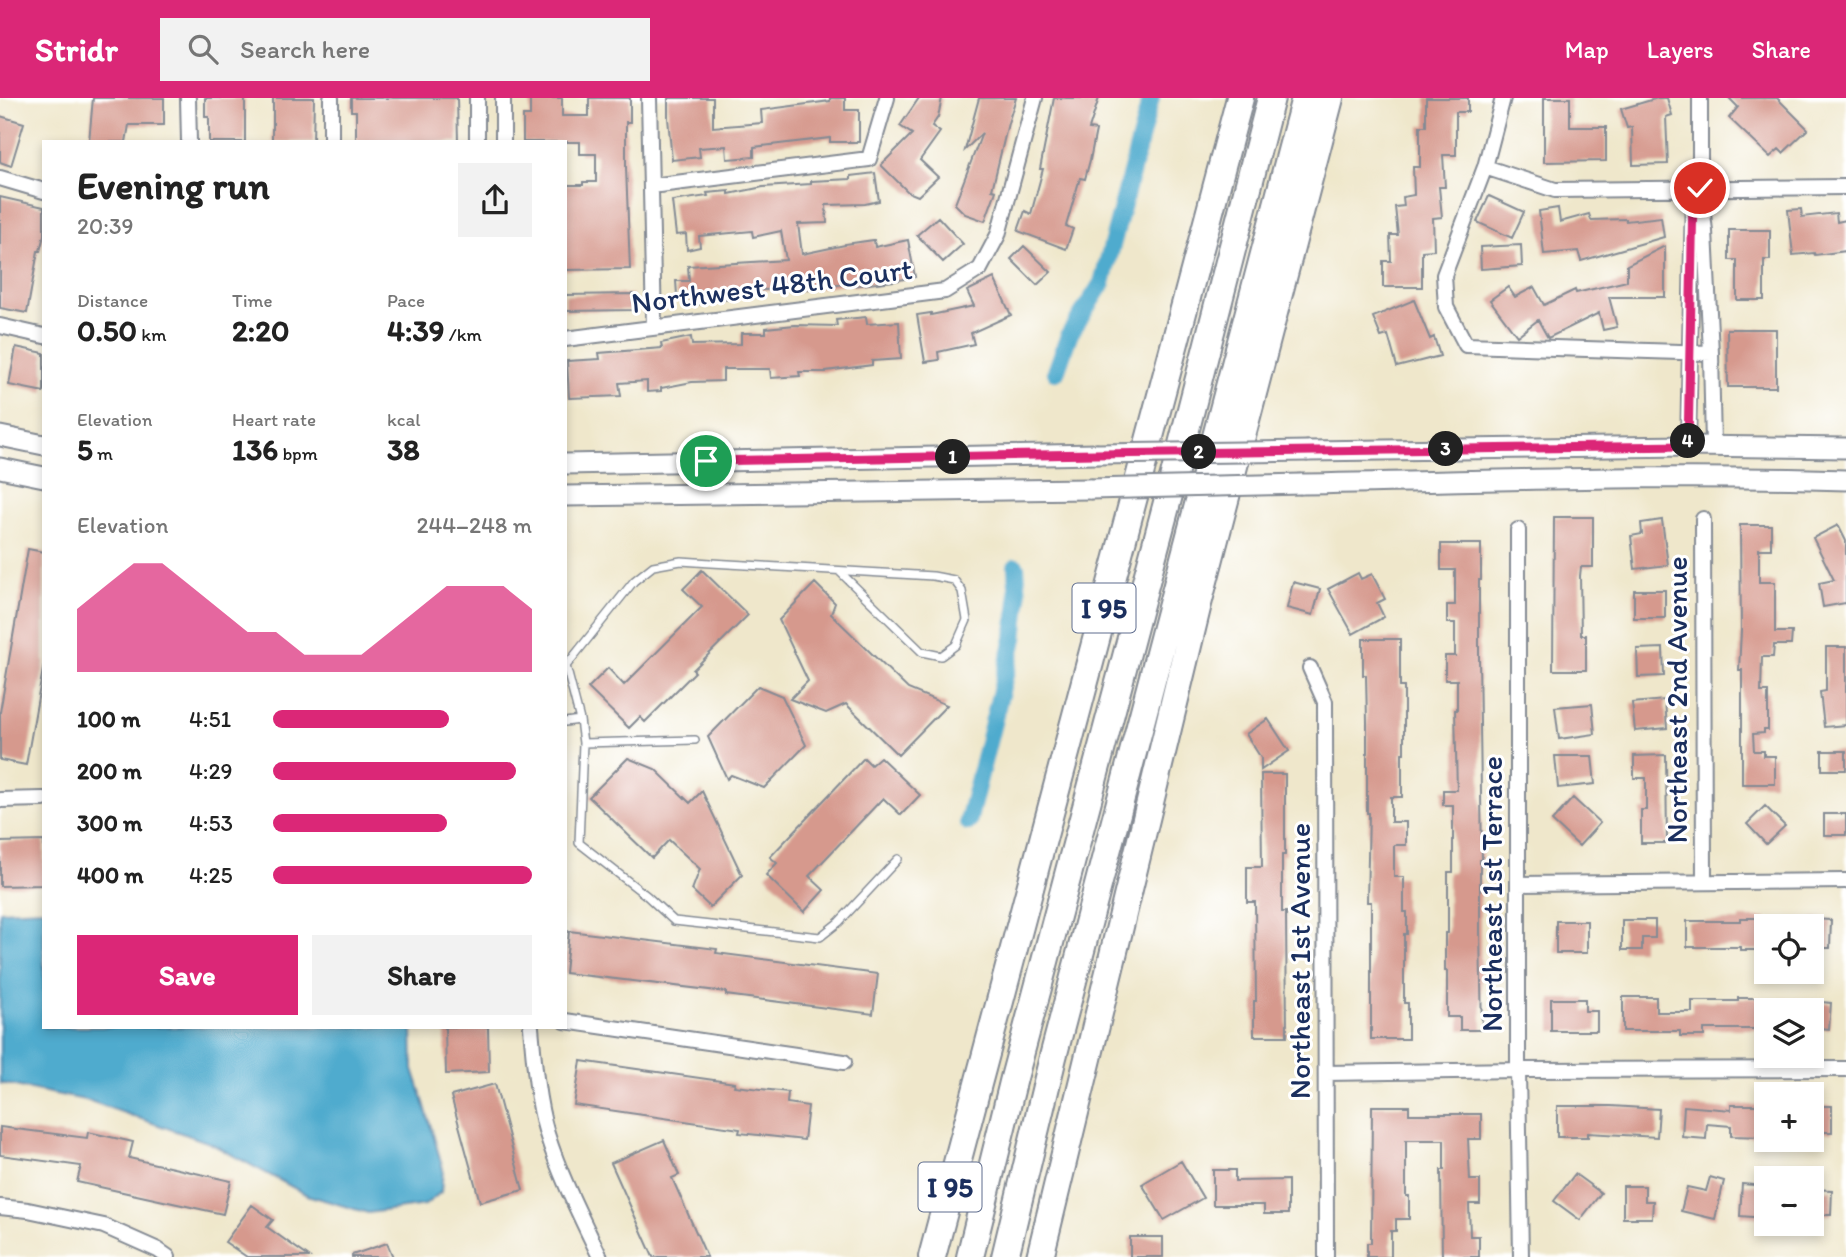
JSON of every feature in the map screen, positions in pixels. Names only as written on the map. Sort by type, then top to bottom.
[{"type":"highway","name":"I 95","points":[[932,1257],[1240,98]]},
{"type":"highway","points":[[970,1257],[1023,1044],[1271,98]]},
{"type":"highway","points":[[1005,1257],[1054,1057],[1305,98]]},
{"type":"highway","points":[[1040,1257],[1195,617],[1330,98]]},
{"type":"highway","points":[[953,1257],[968,1194],[968,1117]]},
{"type":"main road","points":[[0,436],[42,445]]},
{"type":"main road","points":[[567,464],[1688,446],[1846,448]]},
{"type":"main road","points":[[0,468],[42,477]]},
{"type":"main road","points":[[567,496],[1636,479],[1846,480]]},
{"type":"street","points":[[188,98],[188,140]]},
{"type":"street","points":[[331,98],[331,140]]},
{"type":"street","points":[[477,98],[477,140]]},
{"type":"street","points":[[503,98],[503,140]]},
{"type":"street","points":[[649,98],[654,327]]},
{"type":"street","points":[[651,186],[869,159],[887,98]]},
{"type":"street","name":"Northwest 48th Court","points":[[567,339],[945,291],[980,269],[998,235],[1035,98]]},
{"type":"street","points":[[1503,98],[1485,167],[1444,275],[1446,307],[1466,345],[1711,353]]},
{"type":"street","points":[[1700,98],[1700,188],[1711,353],[1713,446]]},
{"type":"street","points":[[1485,167],[1555,190],[1846,187]]},
{"type":"street","points":[[0,178],[42,190]]},
{"type":"street","points":[[1688,446],[1693,195],[1700,188]]},
{"type":"street","points":[[0,326],[42,336]]},
{"type":"street","name":"Northeast 2nd Avenue","points":[[1703,519],[1704,882]]},
{"type":"street","name":"Northeast 1st Terrace","points":[[1518,530],[1518,1070],[1521,1257]]},
{"type":"street","name":"Northeast 1st Avenue","points":[[1310,668],[1325,702],[1326,1257]]},
{"type":"street","points":[[0,800],[42,799]]},
{"type":"street","points":[[1518,884],[1846,881]]},
{"type":"street","points":[[567,1021],[844,1062]]},
{"type":"street","points":[[531,1029],[534,1067],[547,1133],[572,1198],[600,1257]]},
{"type":"street","points":[[1326,1073],[1846,1069]]},
{"type":"street","points":[[0,1207],[28,1210],[103,1226],[168,1257]]},
{"type":"lane","points":[[567,665],[634,581],[653,566],[681,561],[933,576],[954,580],[962,591],[967,620],[957,645],[941,656],[922,652],[839,571]]},
{"type":"lane","points":[[567,670],[583,743],[579,843],[674,921],[820,937],[839,922],[898,859]]},
{"type":"lane","points":[[567,702],[575,700]]},
{"type":"lane","points":[[567,722],[580,720]]},
{"type":"lane","points":[[583,743],[695,740]]},
{"type":"water","points":[[42,909],[42,1029],[412,1029],[413,1069],[443,1169],[441,1192],[425,1205],[368,1213],[307,1195],[210,1143],[90,1101],[0,1083],[0,911]]},
{"type":"building","points":[[93,98],[164,98],[164,125],[129,125],[126,140],[89,140]]},
{"type":"building","points":[[205,98],[245,98],[245,140],[209,140],[209,117],[205,117]]},
{"type":"building","points":[[273,98],[314,98],[313,140],[272,140]]},
{"type":"building","points":[[351,98],[457,98],[458,140],[356,140],[356,111],[351,111]]},
{"type":"building","points":[[530,98],[562,98],[562,116],[589,116],[589,98],[630,98],[630,122],[626,122],[626,168],[630,269],[567,270],[567,185],[596,182],[596,154],[580,154],[580,142],[523,140],[523,116],[530,116]]},
{"type":"building","points":[[668,98],[713,98],[713,127],[762,123],[761,110],[830,101],[830,98],[845,98],[845,110],[859,110],[859,142],[830,142],[830,138],[754,147],[754,157],[727,159],[726,146],[699,148],[700,157],[672,160]]},
{"type":"building","points":[[919,98],[942,98],[938,117],[932,126],[940,132],[920,160],[938,177],[918,196],[908,192],[881,165],[912,134],[900,126]]},
{"type":"building","points":[[979,98],[1016,98],[992,190],[996,191],[985,221],[965,214],[955,204],[982,133],[965,150]]},
{"type":"building","points":[[1054,98],[1099,98],[1089,129],[1096,130],[1090,160],[1085,179],[1080,178],[1066,226],[1073,229],[1066,249],[1018,231],[1025,211],[1031,214],[1043,169],[1040,169]]},
{"type":"building","points":[[1426,98],[1468,98],[1468,112],[1456,112],[1456,155],[1443,155],[1445,187],[1439,187],[1442,217],[1433,218],[1434,250],[1422,251],[1422,287],[1383,287],[1383,261],[1391,261],[1390,235],[1398,235],[1395,207],[1404,206],[1403,197],[1414,195],[1413,167],[1420,167],[1420,126],[1426,126]]},
{"type":"building","points":[[1544,98],[1570,98],[1570,127],[1606,127],[1606,161],[1544,162]]},
{"type":"building","points":[[1667,98],[1672,115],[1666,117],[1668,164],[1633,165],[1632,127],[1627,128],[1621,109]]},
{"type":"building","points":[[1729,98],[1777,98],[1808,129],[1783,153],[1779,149],[1770,157],[1729,118],[1738,107]]},
{"type":"building","points":[[0,116],[24,123],[11,166],[0,162]]},
{"type":"building","points":[[875,173],[879,201],[826,205],[827,223],[798,224],[802,254],[874,240],[875,247],[908,240],[915,277],[790,292],[790,289],[735,291],[736,299],[704,301],[704,304],[691,305],[691,294],[677,295],[676,281],[689,281],[688,266],[786,260],[781,231],[753,237],[752,231],[699,236],[700,247],[687,250],[686,234],[676,235],[672,201],[708,196],[707,193],[729,191],[729,194],[763,187],[811,184],[811,181],[851,179],[851,176]]},
{"type":"building","points":[[1489,196],[1524,212],[1512,238],[1477,222]]},
{"type":"building","points":[[0,197],[42,207],[42,243],[38,251],[27,313],[0,308]]},
{"type":"building","points":[[1558,208],[1560,222],[1589,214],[1591,220],[1626,221],[1661,217],[1664,237],[1581,261],[1578,251],[1544,254],[1539,211]]},
{"type":"building","points":[[1801,209],[1802,217],[1836,213],[1837,222],[1846,220],[1846,251],[1793,255],[1788,210]]},
{"type":"building","points":[[938,217],[963,244],[943,262],[917,235]]},
{"type":"building","points":[[1729,230],[1770,230],[1770,260],[1764,260],[1764,300],[1737,300],[1737,260],[1729,260]]},
{"type":"building","points":[[1521,245],[1522,266],[1481,269],[1480,247]]},
{"type":"building","points":[[1024,246],[1051,272],[1037,285],[1011,259]]},
{"type":"building","points":[[1665,246],[1665,297],[1609,297],[1617,327],[1603,330],[1599,313],[1548,338],[1538,320],[1517,336],[1490,300],[1508,287],[1515,297],[1534,287],[1544,305],[1575,290],[1576,293],[1627,281],[1627,265]]},
{"type":"building","points":[[994,278],[1011,315],[971,333],[974,344],[938,352],[939,360],[925,362],[917,315],[931,315],[974,306],[967,291]]},
{"type":"building","points":[[633,294],[633,310],[567,311],[567,295]]},
{"type":"building","points":[[1414,300],[1430,339],[1434,337],[1440,356],[1397,367],[1388,335],[1381,337],[1373,317]]},
{"type":"building","points":[[866,317],[867,324],[899,322],[901,359],[872,361],[872,365],[826,372],[799,372],[800,376],[771,378],[770,369],[723,369],[723,381],[692,382],[647,392],[647,381],[619,383],[621,396],[569,398],[567,361],[600,359],[599,353],[662,348],[661,343],[691,337],[692,345],[741,344],[741,333],[766,333],[766,328],[795,325],[837,326],[836,320]]},
{"type":"building","points":[[1727,329],[1776,329],[1776,387],[1728,387]]},
{"type":"building","points":[[16,347],[42,353],[42,392],[9,385]]},
{"type":"building","points":[[1554,517],[1593,517],[1593,567],[1581,567],[1580,576],[1581,635],[1586,635],[1586,670],[1553,670]]},
{"type":"building","points":[[1662,520],[1668,565],[1635,569],[1631,536],[1642,534],[1641,523]]},
{"type":"building","points":[[1740,525],[1771,525],[1771,549],[1759,549],[1759,582],[1775,582],[1775,632],[1792,632],[1791,645],[1774,645],[1773,657],[1762,657],[1761,692],[1768,692],[1768,730],[1753,734],[1754,751],[1764,751],[1764,756],[1775,756],[1775,784],[1742,784],[1742,670],[1739,670]]},
{"type":"building","points":[[1838,525],[1846,541],[1846,605],[1823,607],[1819,583],[1834,580],[1813,538]]},
{"type":"building","points":[[1441,544],[1481,544],[1479,656],[1482,1030],[1460,1030],[1460,1017],[1447,1017],[1445,933],[1448,933],[1448,872],[1453,872],[1453,805],[1443,805],[1443,790],[1457,790],[1457,680],[1445,680],[1445,656],[1455,656],[1455,623],[1447,623],[1447,605],[1455,605],[1455,570],[1441,570]]},
{"type":"building","points":[[28,549],[42,552],[42,675],[26,765],[0,760],[0,712]]},
{"type":"building","points":[[702,570],[748,615],[645,722],[640,717],[629,728],[588,688],[608,668],[624,685],[702,607],[683,589]]},
{"type":"building","points":[[1358,573],[1361,579],[1372,574],[1385,599],[1377,603],[1384,617],[1353,634],[1328,589]]},
{"type":"building","points":[[1293,582],[1320,589],[1313,615],[1287,608]]},
{"type":"building","points":[[815,583],[835,603],[831,614],[908,689],[947,705],[898,755],[846,704],[826,713],[790,699],[808,681],[779,620]]},
{"type":"building","points":[[1634,590],[1665,590],[1665,618],[1634,618]]},
{"type":"building","points":[[1363,639],[1400,639],[1400,687],[1404,687],[1402,797],[1391,797],[1391,822],[1406,822],[1406,845],[1394,845],[1394,877],[1404,877],[1407,934],[1404,934],[1404,1003],[1408,1003],[1408,1039],[1371,1039],[1371,902],[1367,902],[1369,813]]},
{"type":"building","points":[[1826,647],[1846,647],[1846,725],[1824,727],[1820,692],[1826,691]]},
{"type":"building","points":[[1663,648],[1664,676],[1638,677],[1637,649]]},
{"type":"building","points":[[758,686],[782,696],[806,745],[764,788],[731,775],[727,779],[708,737]]},
{"type":"building","points":[[1665,700],[1667,728],[1635,731],[1632,703]]},
{"type":"building","points":[[1592,704],[1595,734],[1559,739],[1555,707]]},
{"type":"building","points":[[1268,719],[1289,751],[1261,770],[1261,758],[1246,734]]},
{"type":"building","points":[[1822,751],[1846,751],[1846,770],[1822,770]]},
{"type":"building","points":[[1666,755],[1667,843],[1641,843],[1641,810],[1646,810],[1646,778],[1634,778],[1634,756]]},
{"type":"building","points":[[1555,756],[1592,756],[1595,784],[1558,788]]},
{"type":"building","points":[[880,757],[920,795],[901,815],[883,798],[809,876],[824,890],[804,912],[766,875],[777,863],[770,857],[864,758],[871,765]]},
{"type":"building","points":[[628,758],[655,769],[690,803],[702,791],[742,875],[710,907],[692,890],[700,869],[669,840],[652,858],[589,797]]},
{"type":"building","points":[[1261,774],[1285,774],[1282,912],[1286,912],[1287,1036],[1254,1036],[1255,902],[1247,902],[1247,867],[1262,867]]},
{"type":"building","points":[[1573,798],[1600,823],[1579,846],[1552,821]]},
{"type":"building","points":[[1765,806],[1785,826],[1766,844],[1747,824]]},
{"type":"building","points":[[1824,814],[1846,814],[1846,835],[1824,835]]},
{"type":"building","points":[[42,841],[42,885],[0,886],[0,842]]},
{"type":"building","points":[[1740,918],[1754,918],[1754,950],[1740,950],[1740,947],[1687,947],[1687,921],[1740,921]]},
{"type":"building","points":[[1622,920],[1655,920],[1655,938],[1642,938],[1642,950],[1622,950]]},
{"type":"building","points":[[1824,920],[1831,920],[1830,948],[1824,948]]},
{"type":"building","points":[[1556,921],[1587,921],[1587,953],[1556,953]]},
{"type":"building","points":[[569,931],[717,949],[716,953],[878,974],[873,1014],[726,995],[726,992],[567,973]]},
{"type":"building","points":[[1623,997],[1656,997],[1656,1012],[1692,1012],[1692,1001],[1738,1001],[1738,998],[1754,998],[1754,1029],[1704,1029],[1704,1036],[1680,1036],[1680,1031],[1623,1031]]},
{"type":"building","points":[[1551,999],[1585,999],[1585,1011],[1597,1011],[1597,1031],[1551,1031]]},
{"type":"building","points":[[1824,1002],[1831,1003],[1829,1029],[1824,1028]]},
{"type":"building","points":[[445,1029],[488,1029],[489,1072],[446,1074]]},
{"type":"building","points":[[581,1061],[788,1092],[787,1103],[808,1106],[804,1140],[739,1133],[740,1129],[574,1105]]},
{"type":"building","points":[[495,1084],[523,1190],[480,1202],[451,1096]]},
{"type":"building","points":[[1731,1105],[1754,1105],[1754,1137],[1731,1136],[1731,1126],[1707,1124],[1706,1139],[1682,1137],[1684,1106],[1731,1110]]},
{"type":"building","points":[[1372,1106],[1409,1106],[1409,1114],[1481,1114],[1481,1139],[1468,1139],[1470,1180],[1480,1180],[1480,1204],[1469,1204],[1470,1236],[1479,1236],[1479,1257],[1442,1257],[1441,1170],[1444,1170],[1444,1140],[1406,1140],[1406,1196],[1409,1196],[1409,1219],[1396,1219],[1396,1231],[1391,1231],[1391,1257],[1367,1257],[1367,1243],[1371,1243]]},
{"type":"building","points":[[1557,1106],[1659,1109],[1657,1137],[1588,1133],[1588,1137],[1557,1137]]},
{"type":"building","points":[[1824,1106],[1832,1106],[1832,1132],[1824,1132]]},
{"type":"building","points":[[0,1127],[87,1138],[88,1132],[133,1142],[129,1158],[231,1181],[223,1214],[77,1182],[81,1166],[0,1155]]},
{"type":"building","points":[[664,1140],[679,1175],[672,1178],[707,1257],[653,1257],[611,1163]]},
{"type":"building","points":[[1181,1161],[1203,1198],[1164,1220],[1142,1184]]},
{"type":"building","points":[[1213,1170],[1235,1170],[1235,1181],[1288,1180],[1288,1214],[1264,1214],[1264,1205],[1213,1205]]},
{"type":"building","points":[[1575,1174],[1601,1193],[1580,1220],[1554,1201]]},
{"type":"building","points":[[1710,1177],[1724,1181],[1715,1219],[1681,1211],[1687,1187],[1706,1191]]},
{"type":"building","points":[[1742,1184],[1754,1185],[1754,1217],[1740,1216]]},
{"type":"building","points":[[1623,1186],[1645,1186],[1645,1201],[1653,1201],[1652,1218],[1623,1218]]},
{"type":"building","points":[[1824,1190],[1832,1190],[1831,1215],[1824,1215]]},
{"type":"building","points":[[252,1205],[273,1220],[267,1227],[309,1257],[247,1257],[225,1242]]},
{"type":"building","points":[[1130,1237],[1163,1237],[1163,1257],[1130,1257]]},
{"type":"building","points":[[387,1243],[393,1257],[352,1257],[352,1255]]},
{"type":"waterway","points":[[1056,372],[1069,335],[1102,283],[1151,98]]},
{"type":"waterway","points":[[968,822],[1014,639],[1018,601],[1016,567]]},
{"type":"route","points":[[706,461],[1688,446],[1693,195],[1700,188]]}]
